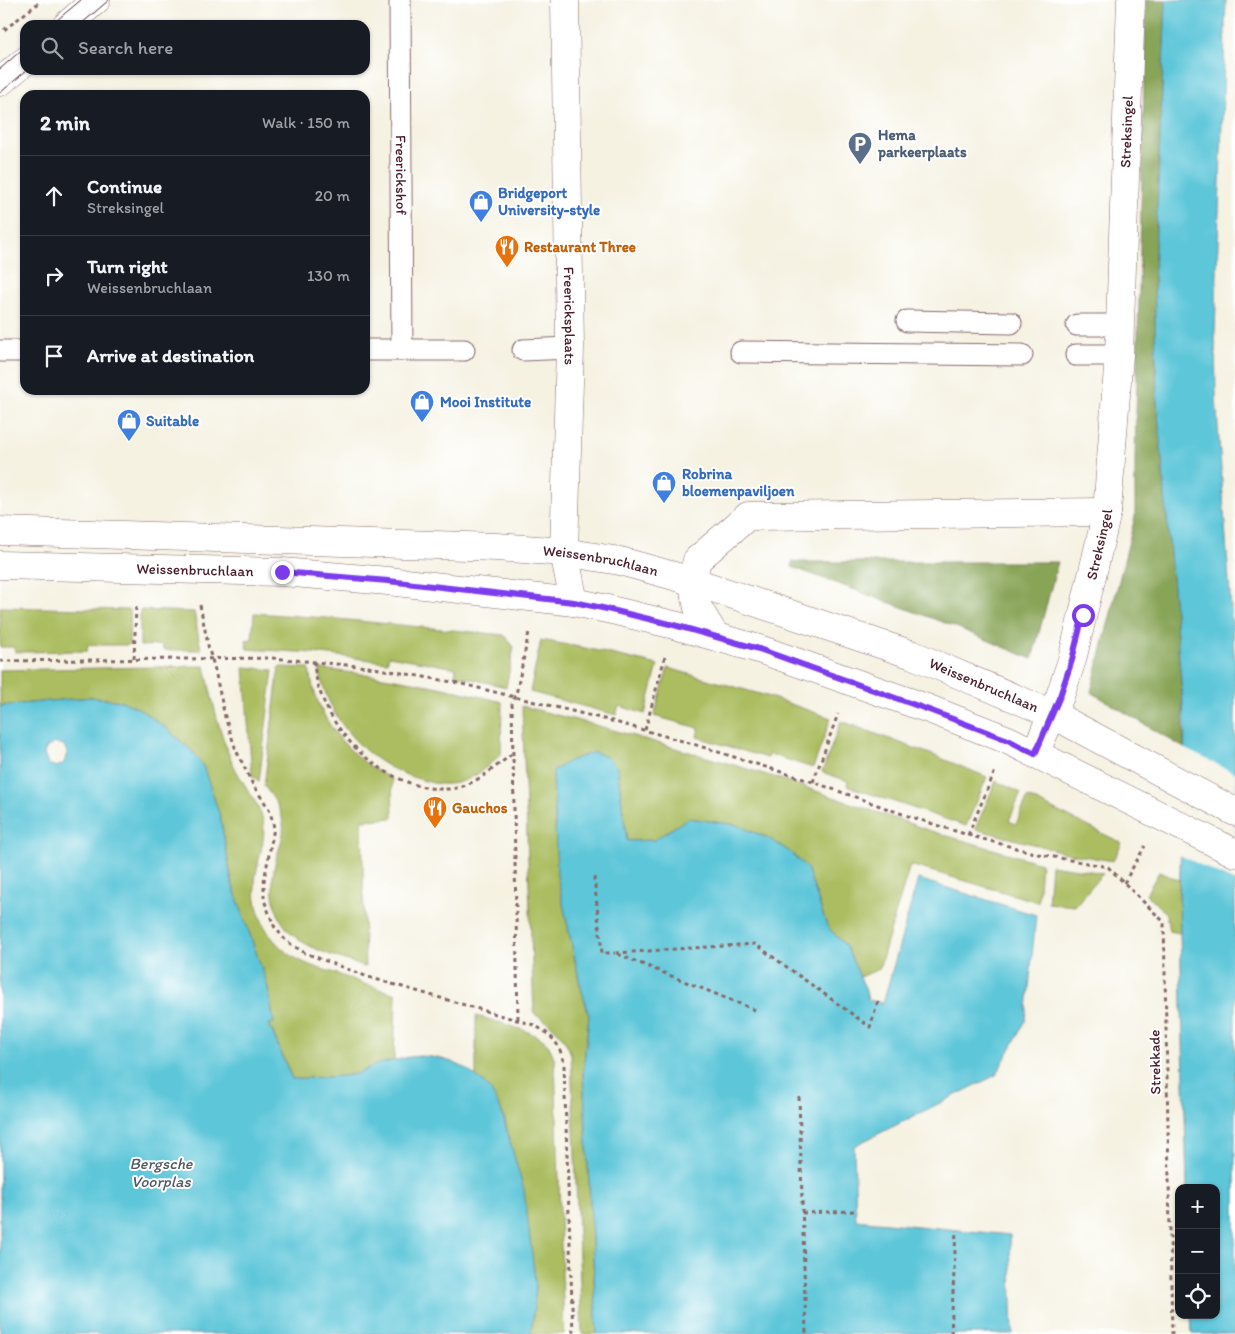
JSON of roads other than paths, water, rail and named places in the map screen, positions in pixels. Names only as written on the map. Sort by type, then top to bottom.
[{"type":"street","points":[[73,20],[96,0]]},
{"type":"street","name":"Freericksplaats","points":[[565,0],[570,348],[564,552],[574,602]]},
{"type":"street","name":"Streksingel","points":[[1035,754],[1072,660],[1107,512],[1120,355],[1131,0]]},
{"type":"street","points":[[0,82],[20,65]]},
{"type":"street","points":[[715,636],[698,608],[692,580],[698,560],[748,516],[1107,512]]},
{"type":"street","name":"Weissenbruchlaan","points":[[0,532],[488,546],[564,552],[620,562],[692,580],[913,655],[1052,714],[1235,812]]},
{"type":"street","name":"Weissenbruchlaan","points":[[0,565],[282,572],[388,581],[574,602],[674,625],[759,649],[1008,740],[1235,853]]},
{"type":"lane","name":"Freerickshof","points":[[400,0],[402,350]]},
{"type":"lane","points":[[908,321],[1011,323]]},
{"type":"lane","points":[[1077,325],[1120,326]]},
{"type":"lane","points":[[523,350],[570,348]]},
{"type":"lane","points":[[370,350],[464,350]]},
{"type":"lane","points":[[0,351],[20,351]]},
{"type":"lane","points":[[741,352],[1022,355]]},
{"type":"lane","points":[[1076,355],[1120,355]]},
{"type":"water","points":[[1166,0],[1226,0],[1215,333],[1216,398],[1235,666],[1235,850],[1233,881],[1235,882],[1235,1334],[1192,1334],[1191,1319],[1220,1319],[1220,1184],[1187,1184],[1179,897],[1185,728],[1157,401],[1154,274]]},
{"type":"water","name":"Bergsche Voorplas","points":[[91,697],[122,701],[140,709],[192,751],[203,766],[220,816],[232,883],[267,984],[274,1023],[269,1024],[292,1079],[357,1074],[375,1065],[422,1056],[439,1058],[465,1068],[491,1091],[501,1110],[524,1190],[536,1287],[531,1334],[0,1334],[0,706]],"holes":[[[55,743],[64,745],[67,753],[64,763],[57,767],[48,764],[44,753],[47,747]]]},
{"type":"water","points":[[594,752],[607,757],[617,767],[627,841],[654,840],[688,818],[737,825],[770,839],[790,852],[807,868],[827,926],[846,946],[865,988],[868,1000],[883,1003],[918,879],[1036,915],[1026,1020],[996,1075],[854,1146],[856,1220],[1010,1235],[1013,1334],[597,1334],[583,1071],[589,1016],[580,984],[557,875],[553,771],[567,762]]},
{"type":"tram line","points":[[57,20],[81,0]]},
{"type":"tram line","points":[[86,20],[109,0]]},
{"type":"tram line","points":[[0,69],[20,51]]},
{"type":"tram line","points":[[0,93],[21,75]]},
{"type":"place","name":"Hema parkeerplaats","points":[[860,165]]},
{"type":"place","name":"Bridgeport University-style","points":[[481,223]]},
{"type":"place","name":"Restaurant Three","points":[[507,268]]},
{"type":"place","name":"Mooi Institute","points":[[422,423]]},
{"type":"place","name":"Suitable","points":[[129,442]]},
{"type":"place","name":"Robrina bloemenpaviljoen","points":[[664,504]]},
{"type":"place","name":"Gauchos","points":[[435,829]]}]
